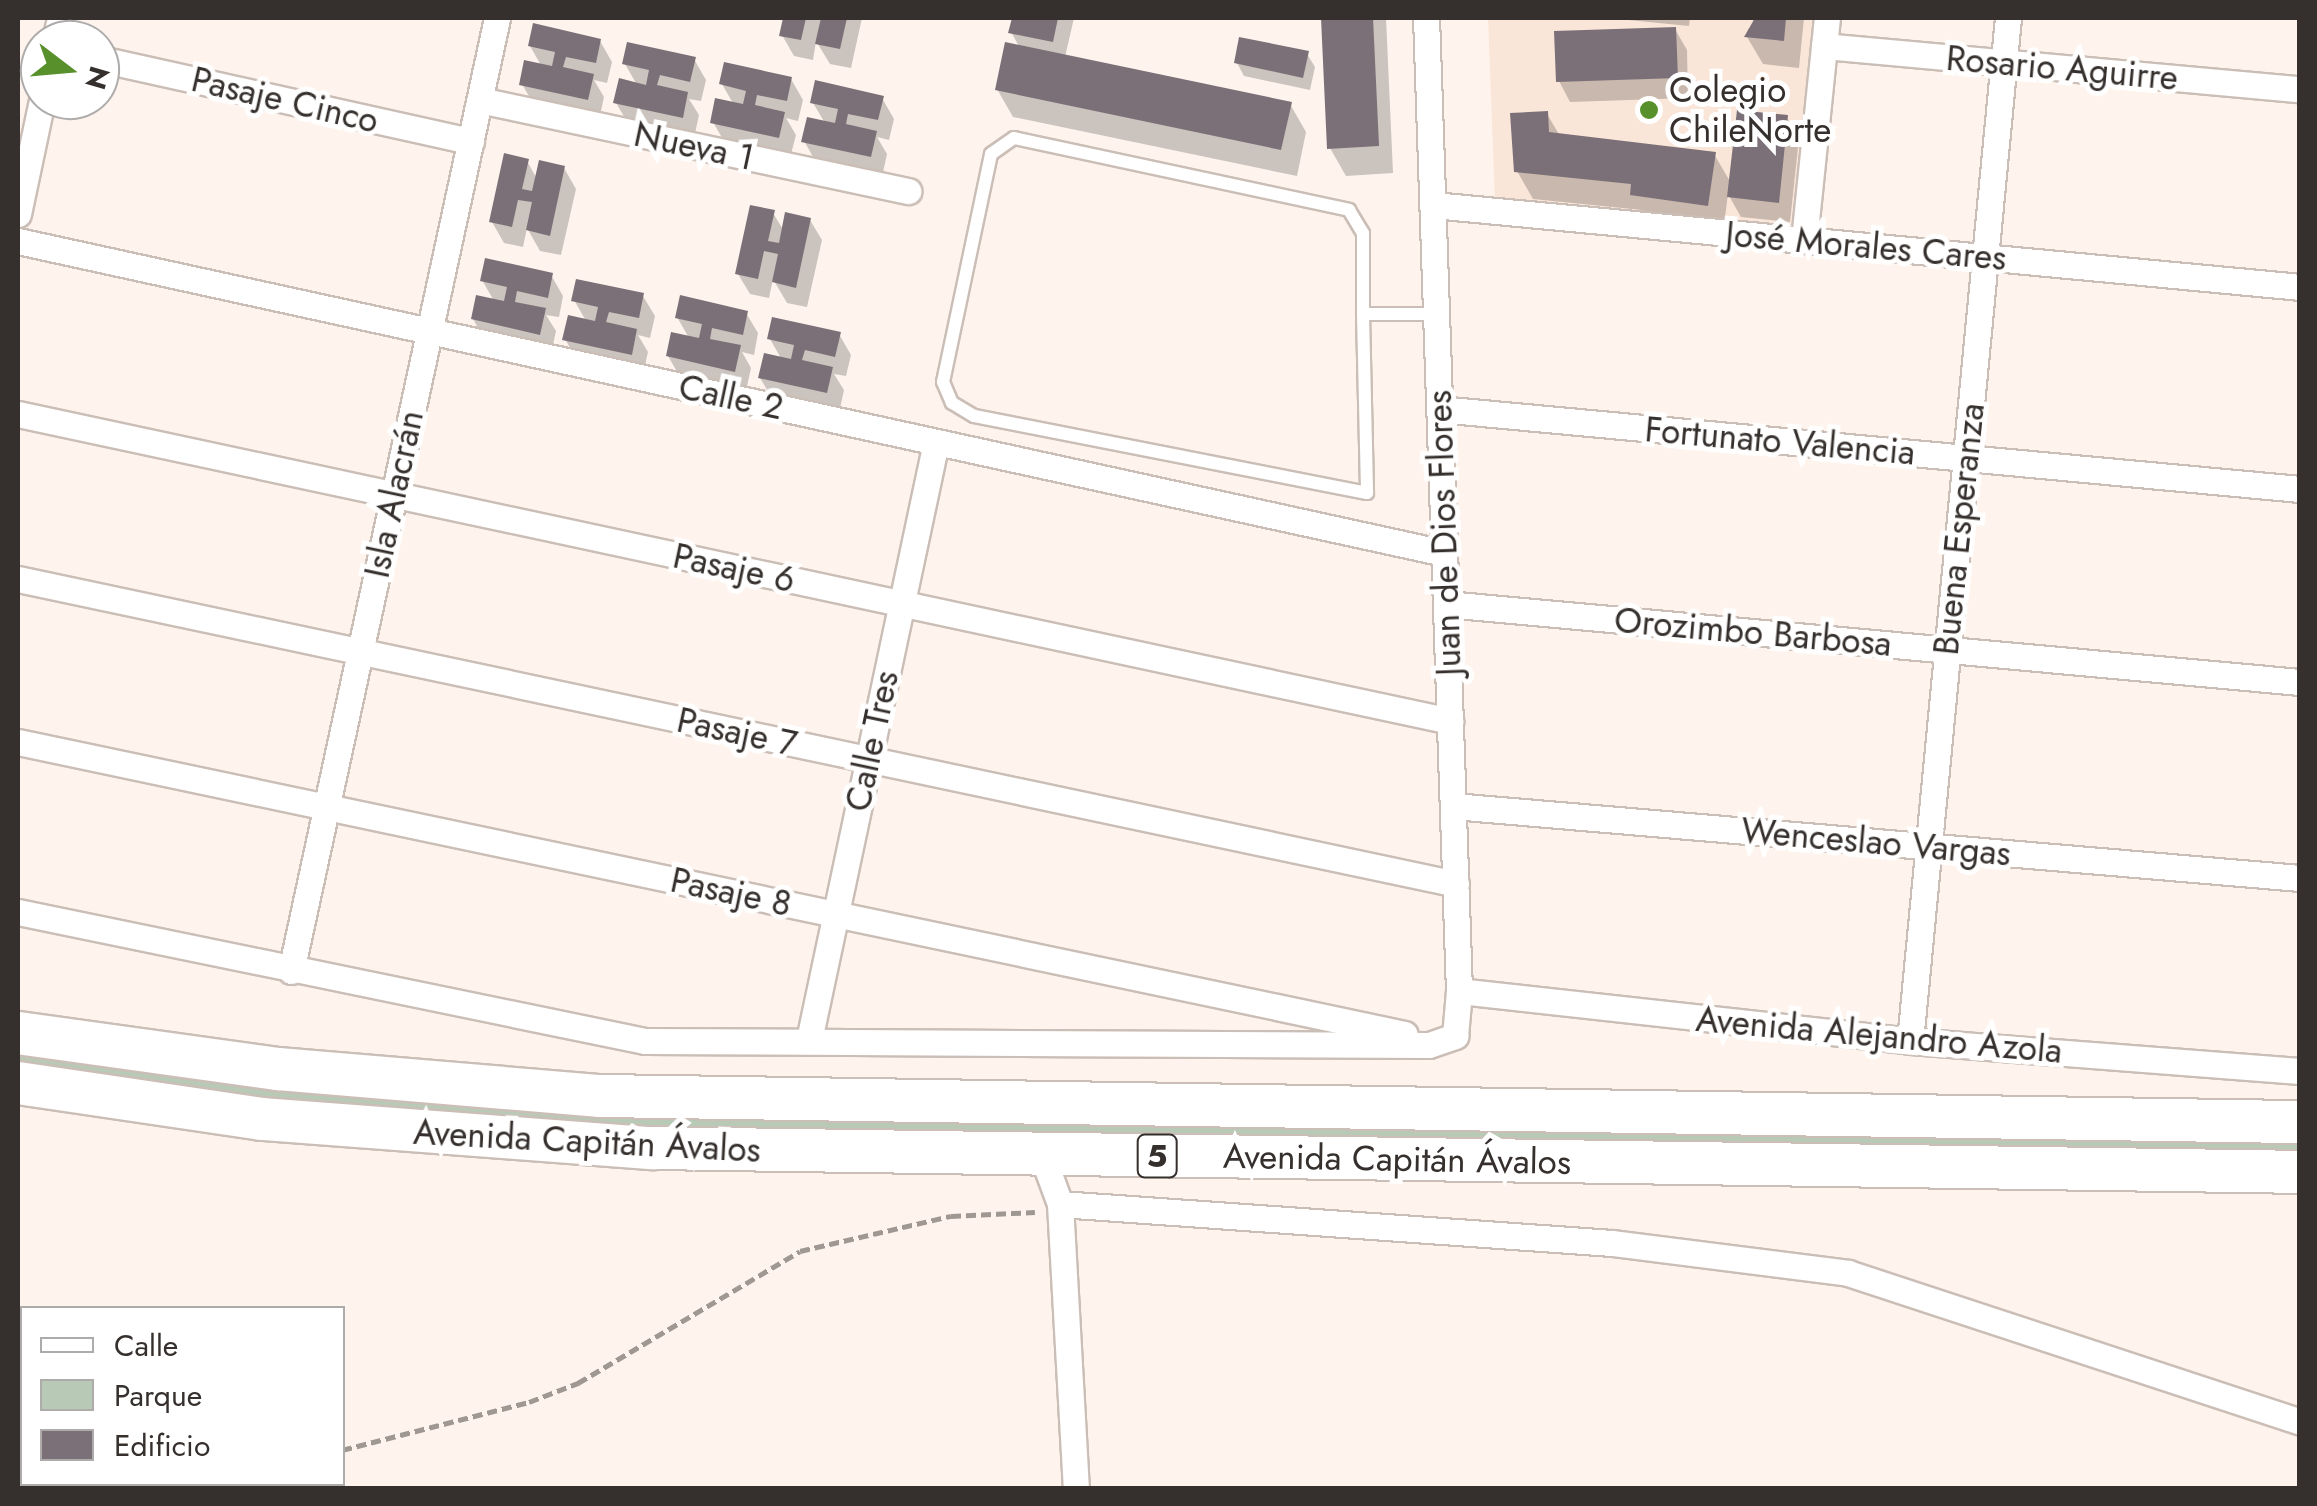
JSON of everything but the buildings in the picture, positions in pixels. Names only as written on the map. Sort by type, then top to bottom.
[{"type":"highway","name":"Avenida Capitán Ávalos","points":[[18,1033],[278,1069],[601,1096],[2300,1122]]},
{"type":"highway","name":"Avenida Capitán Ávalos","points":[[18,1084],[247,1117],[522,1142],[1042,1155],[2300,1172]]},
{"type":"street","name":"Isla Alacrán","points":[[291,971],[498,18]]},
{"type":"street","name":"Juan de Dios Flores","points":[[1426,18],[1460,1026],[1444,1042]]},
{"type":"street","points":[[1804,240],[1827,18]]},
{"type":"street","name":"Buena Esperanza","points":[[1910,1041],[2008,18]]},
{"type":"street","name":"Rosario Aguirre","points":[[1824,46],[2300,89]]},
{"type":"street","name":"Pasaje Cinco","points":[[120,63],[471,142]]},
{"type":"street","name":"Nueva 1","points":[[480,100],[908,191]]},
{"type":"street","points":[[18,214],[38,120]]},
{"type":"street","name":"José Morales Cares","points":[[1432,205],[2300,286]]},
{"type":"street","name":"Calle 2","points":[[18,241],[1444,553]]},
{"type":"street","name":"Fortunato Valencia","points":[[1439,409],[2300,489]]},
{"type":"street","name":"Pasaje 6","points":[[18,414],[1450,721]]},
{"type":"street","name":"Calle Tres","points":[[809,1040],[936,442]]},
{"type":"street","name":"Pasaje 7","points":[[18,579],[1456,884]]},
{"type":"street","name":"Orozimbo Barbosa","points":[[1446,604],[2300,682]]},
{"type":"street","name":"Pasaje 8","points":[[18,742],[1444,1042]]},
{"type":"street","name":"Wenceslao Vargas","points":[[1453,806],[2300,878]]},
{"type":"street","points":[[18,912],[624,1038],[1444,1042]]},
{"type":"street","name":"Avenida Alejandro Azola","points":[[1459,992],[1910,1041],[2300,1071]]},
{"type":"street","points":[[1042,1155],[1060,1204],[1076,1488]]},
{"type":"street","points":[[1060,1204],[1612,1243],[1848,1272],[2300,1422]]},
{"type":"lane","points":[[1014,138],[1349,210],[1363,233],[1363,314],[1367,494],[974,416],[952,403],[943,382],[991,154],[1014,138]]},
{"type":"lane","points":[[1363,314],[1436,314]]},
{"type":"path","points":[[345,1449],[529,1402],[578,1383],[800,1250],[950,1216],[1035,1214],[1042,1155]]},
{"type":"shaded area","name":"Colegio ChileNorte","points":[[1488,18],[1814,18],[1795,220],[1777,232],[1495,203]]},
{"type":"green space","points":[[18,1044],[144,1064],[2299,1133],[2299,1160],[1312,1147],[443,1121],[18,1070]]},
{"type":"place","name":"Colegio ChileNorte","points":[[1649,110]]}]
